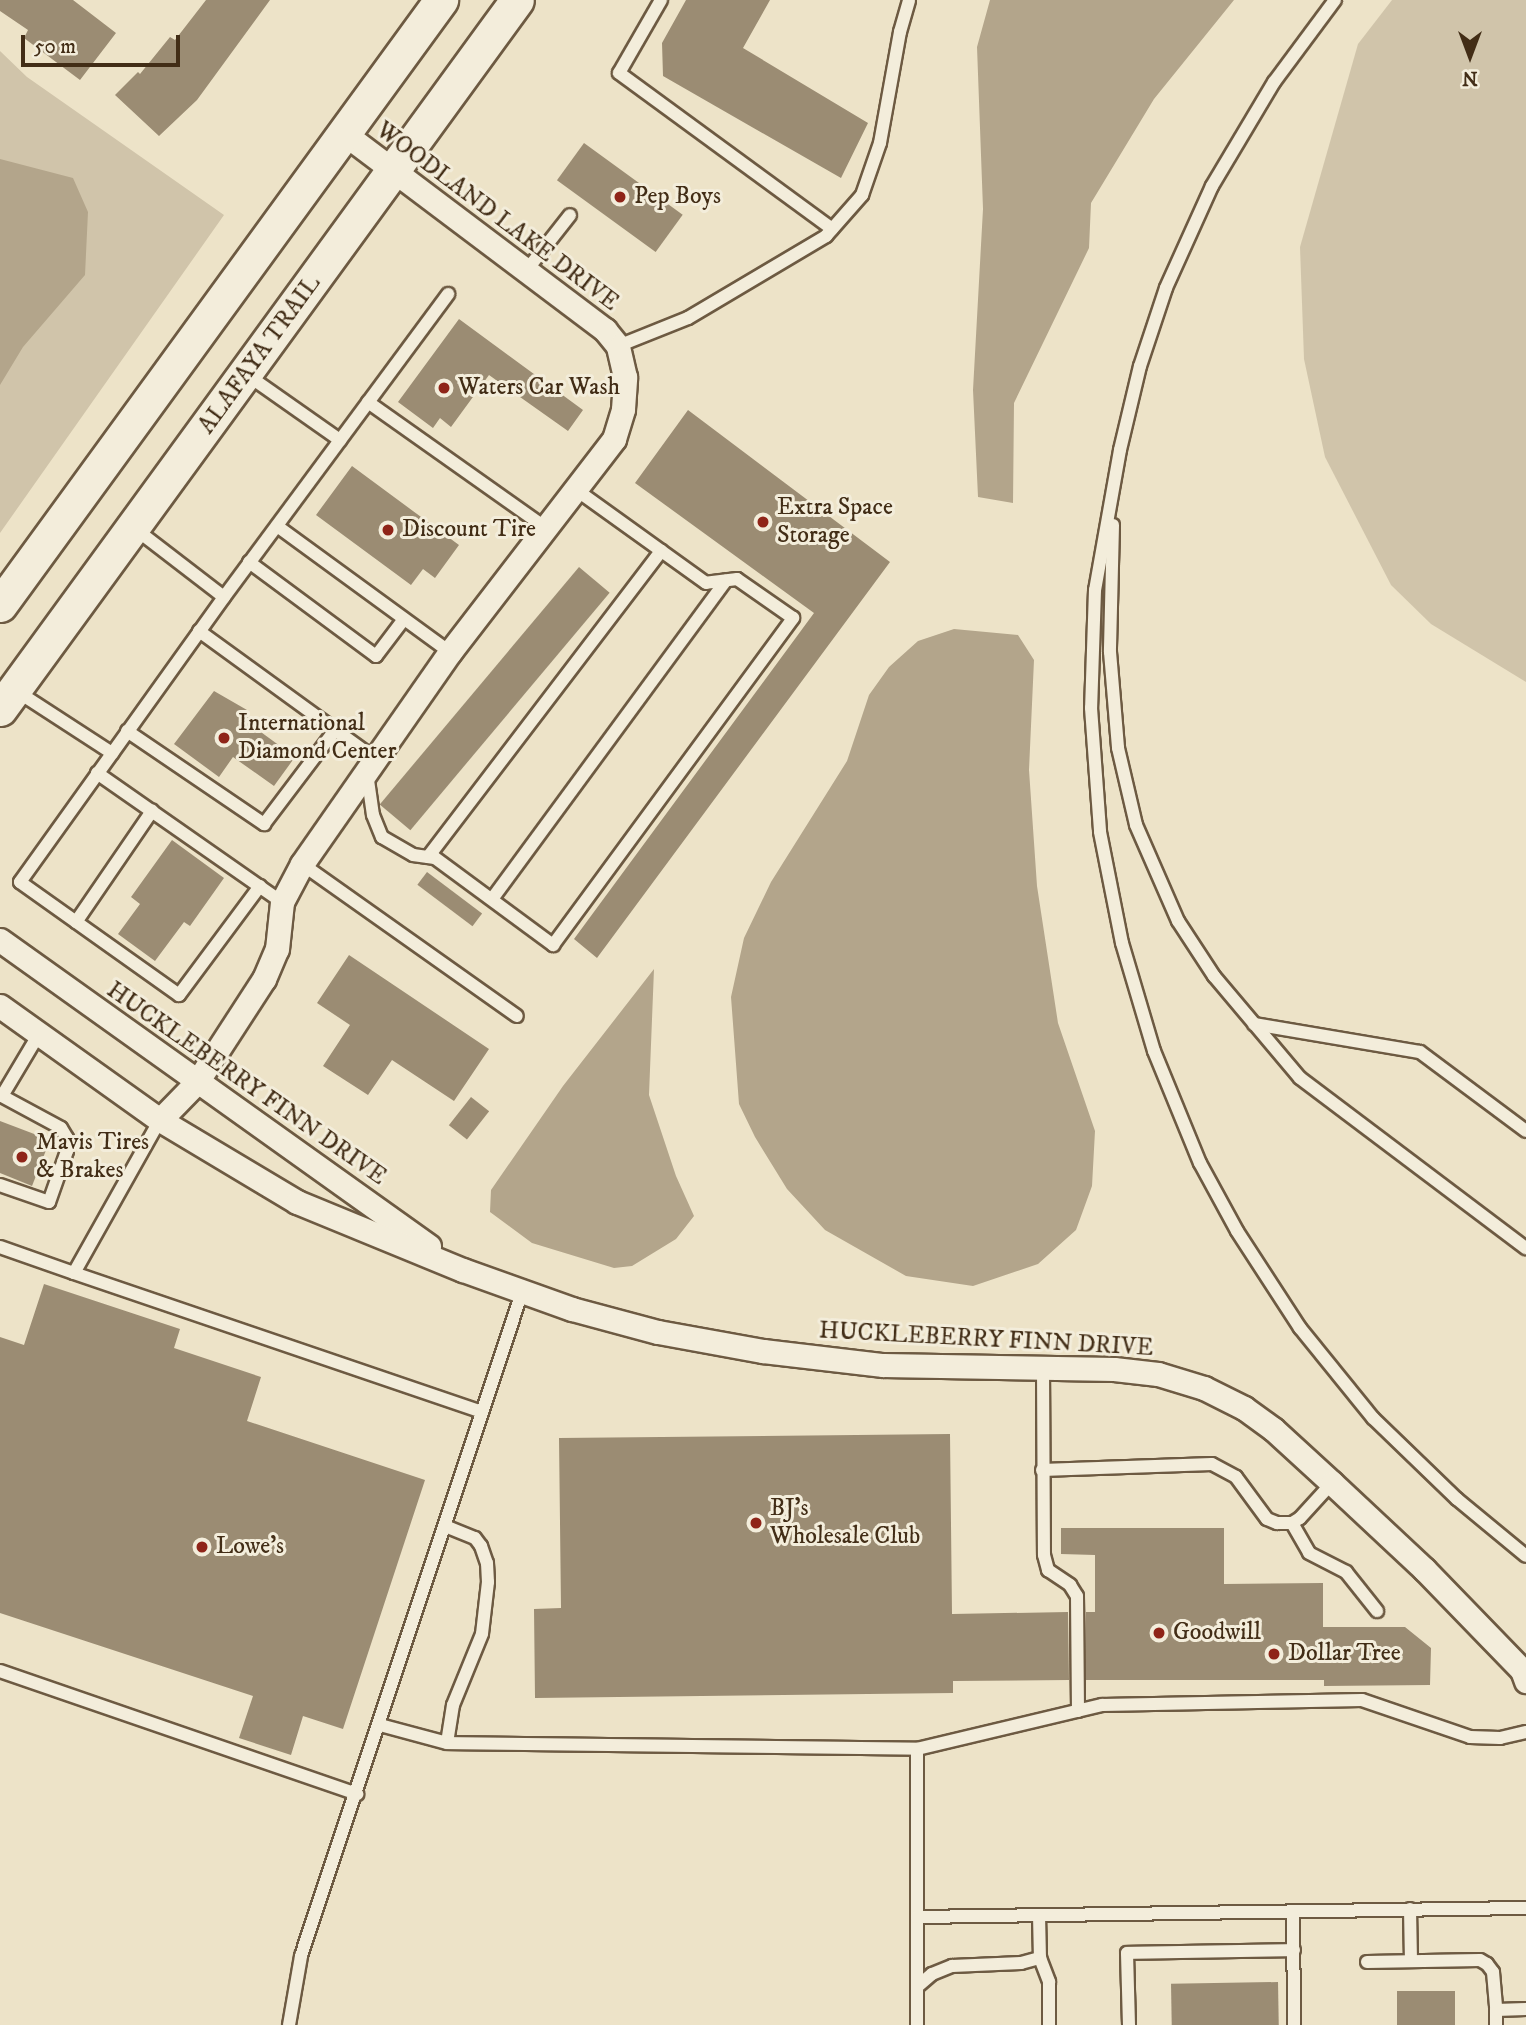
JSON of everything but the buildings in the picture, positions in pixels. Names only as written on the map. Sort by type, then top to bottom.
[{"type":"main road","points":[[0,605],[441,0]]},
{"type":"main road","name":"ALAFAYA TRAIL","points":[[7,699],[517,0]]},
{"type":"street","name":"WOODLAND LAKE DRIVE","points":[[160,1120],[197,1082],[264,979],[276,949],[282,902],[302,864],[450,652],[614,439],[624,409],[625,377],[618,346],[605,330],[344,133]]},
{"type":"street","name":"HUCKLEBERRY FINN DRIVE","points":[[0,940],[463,1270]]},
{"type":"street","name":"HUCKLEBERRY FINN DRIVE","points":[[0,1006],[160,1120],[297,1202],[522,1292],[657,1332],[763,1351],[883,1365],[1147,1373],[1204,1388],[1244,1409],[1273,1429],[1424,1569],[1522,1670],[1526,1681]]},
{"type":"lane","points":[[661,0],[620,73],[832,229]]},
{"type":"lane","points":[[618,346],[688,318],[826,236],[862,195],[880,143],[908,0]]},
{"type":"lane","points":[[1335,0],[1254,113],[1197,217],[1170,278],[1132,394],[1114,479],[1092,628],[1094,766],[1100,832],[1113,905],[1131,981],[1158,1061],[1184,1127],[1218,1196],[1257,1263],[1300,1328],[1349,1390],[1401,1446],[1486,1525],[1526,1556]]},
{"type":"lane","points":[[526,271],[570,215]]},
{"type":"lane","points":[[260,886],[179,995],[20,881],[249,562],[448,293]]},
{"type":"lane","points":[[246,374],[340,440]]},
{"type":"lane","points":[[368,402],[546,528]]},
{"type":"lane","points":[[1114,479],[1110,652],[1113,712],[1125,785],[1144,849],[1178,921],[1214,976],[1300,1079],[1526,1248]]},
{"type":"lane","points":[[199,631],[335,730],[371,763],[373,815],[382,837],[413,855],[435,858],[553,945],[793,618],[737,579],[706,583],[575,489]]},
{"type":"lane","points":[[276,526],[450,652]]},
{"type":"lane","points":[[133,528],[224,597]]},
{"type":"lane","points":[[428,857],[661,551]]},
{"type":"lane","points":[[249,562],[376,656],[404,619]]},
{"type":"lane","points":[[492,900],[726,581]]},
{"type":"lane","points":[[7,699],[112,753]]},
{"type":"lane","points":[[127,731],[264,824],[335,730]]},
{"type":"lane","points":[[97,773],[282,902]]},
{"type":"lane","points":[[76,922],[152,811]]},
{"type":"lane","points":[[302,864],[517,1016]]},
{"type":"lane","points":[[1254,1024],[1420,1052],[1526,1131]]},
{"type":"lane","points":[[0,1185],[49,1202],[67,1151],[67,1138],[61,1128],[1,1095],[39,1034]]},
{"type":"lane","points":[[74,1273],[160,1120]]},
{"type":"lane","points":[[0,1247],[482,1412]]},
{"type":"lane","points":[[289,2025],[301,1956],[522,1292]]},
{"type":"lane","points":[[1043,1368],[1044,1555],[1048,1570],[1070,1585],[1077,1596],[1078,1711]]},
{"type":"lane","points":[[1042,1470],[1212,1464],[1236,1477],[1267,1519],[1292,1523]]},
{"type":"lane","points":[[1292,1523],[1332,1483]]},
{"type":"lane","points":[[1292,1523],[1308,1553],[1346,1572],[1377,1611]]},
{"type":"lane","points":[[445,1526],[475,1538],[481,1546],[488,1582],[482,1634],[453,1705],[447,1743]]},
{"type":"lane","points":[[0,1671],[357,1794]]},
{"type":"lane","points":[[380,1725],[447,1743],[917,1749],[1102,1705],[1362,1700],[1470,1737],[1500,1738],[1526,1732]]},
{"type":"lane","points":[[917,1749],[917,2025]]},
{"type":"lane","points":[[917,1917],[1526,1908]]},
{"type":"lane","points":[[1410,1909],[1411,1961]]},
{"type":"lane","points":[[1293,1911],[1294,2025]]},
{"type":"lane","points":[[1040,1915],[1040,1958],[1049,1982],[1049,2025]]},
{"type":"lane","points":[[1129,2025],[1127,1953],[1294,1950]]},
{"type":"lane","points":[[917,1987],[932,1974],[952,1966],[1021,1963],[1040,1958]]},
{"type":"lane","points":[[1367,1962],[1480,1960],[1488,1964],[1496,1980],[1496,2025]]},
{"type":"lane","points":[[1496,2010],[1526,2009]]},
{"type":"shaded area","points":[[990,0],[1234,0],[1154,99],[1091,203],[1089,248],[1014,403],[1013,503],[978,497],[973,390],[983,209],[977,47]]},
{"type":"shaded area","points":[[1392,0],[1526,0],[1526,682],[1431,624],[1391,585],[1325,457],[1304,359],[1300,247],[1358,44]]},
{"type":"shaded area","points":[[0,51],[27,77],[224,215],[0,533]]},
{"type":"shaded area","points":[[0,159],[73,178],[88,212],[85,275],[23,347],[0,385]]},
{"type":"shaded area","points":[[954,629],[1018,635],[1034,660],[1029,770],[1037,886],[1058,1023],[1095,1131],[1092,1186],[1076,1230],[1038,1264],[973,1286],[906,1276],[825,1230],[787,1189],[755,1137],[739,1104],[731,997],[744,938],[771,882],[847,761],[869,695],[889,667],[918,641]]},
{"type":"shaded area","points":[[654,969],[649,1095],[676,1176],[694,1216],[676,1239],[632,1266],[614,1268],[532,1243],[490,1212],[491,1190],[563,1086]]},
{"type":"place","name":"Pep Boys","points":[[620,197]]},
{"type":"place","name":"Waters Car Wash","points":[[444,388]]},
{"type":"place","name":"Extra Space Storage","points":[[763,522]]},
{"type":"place","name":"Discount Tire","points":[[388,530]]},
{"type":"place","name":"International Diamond Center","points":[[224,738]]},
{"type":"place","name":"Mavis Tires & Brakes","points":[[22,1157]]},
{"type":"place","name":"BJ's Wholesale Club","points":[[756,1523]]},
{"type":"place","name":"Lowe's","points":[[202,1547]]},
{"type":"place","name":"Goodwill","points":[[1159,1633]]},
{"type":"place","name":"Dollar Tree","points":[[1274,1654]]}]
